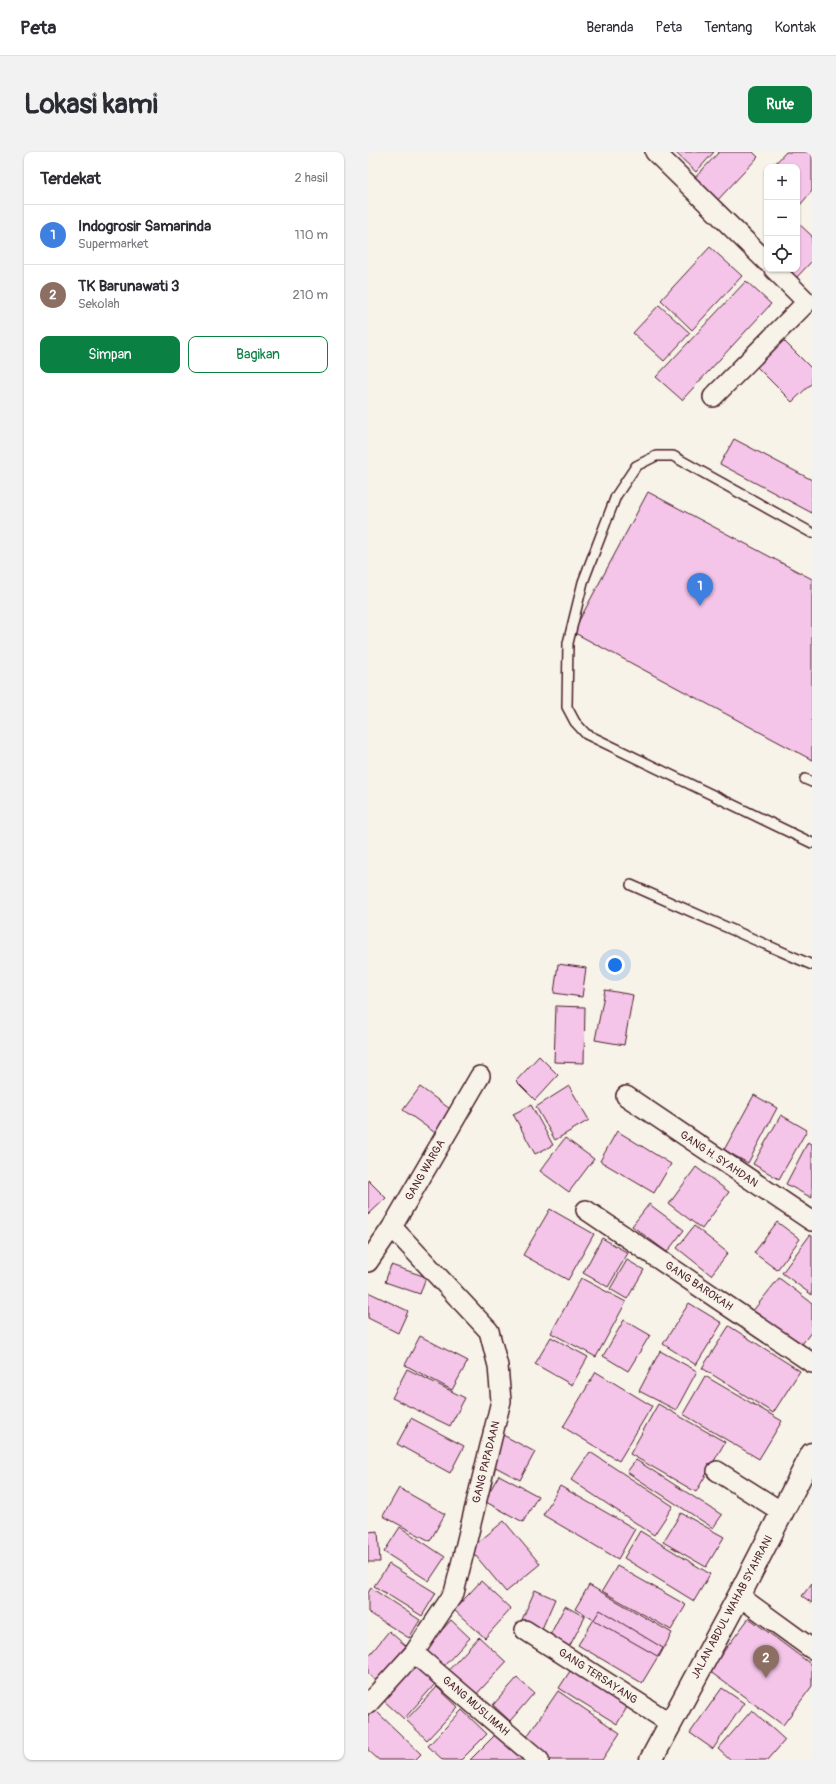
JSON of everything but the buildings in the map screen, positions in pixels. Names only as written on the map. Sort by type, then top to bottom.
[{"type":"highway","name":"JALAN ABDUL WAHAB SYAHRANI","points":[[651,1760],[739,1596],[782,1512],[810,1466]]},
{"type":"street","points":[[655,152],[764,259]]},
{"type":"street","points":[[714,397],[810,302],[777,272]]},
{"type":"street","name":"GANG WARGA","points":[[368,1262],[392,1227],[480,1076]]},
{"type":"street","name":"GANG H. SYAHDAN","points":[[626,1096],[812,1221]]},
{"type":"street","name":"GANG BAROKAH","points":[[586,1210],[812,1363]]},
{"type":"street","name":"GANG PAPADAAN","points":[[368,1704],[414,1653],[454,1593],[501,1401],[498,1366],[489,1331],[392,1227]]},
{"type":"street","points":[[718,1471],[782,1512]]},
{"type":"street","points":[[739,1596],[812,1649]]},
{"type":"street","name":"GANG TERSAYANG","points":[[525,1630],[670,1723]]},
{"type":"street","name":"GANG MUSLIMAH","points":[[414,1653],[538,1760]]},
{"type":"lane","points":[[812,533],[673,456],[656,456],[636,466],[616,496],[583,582],[568,642],[567,707],[575,722],[586,734],[812,843]]},
{"type":"lane","points":[[631,884],[812,966]]},
{"type":"place","name":"Indogrosir Samarinda","points":[[700,606]]},
{"type":"place","name":"TK Barunawati 3","points":[[766,1678]]}]
